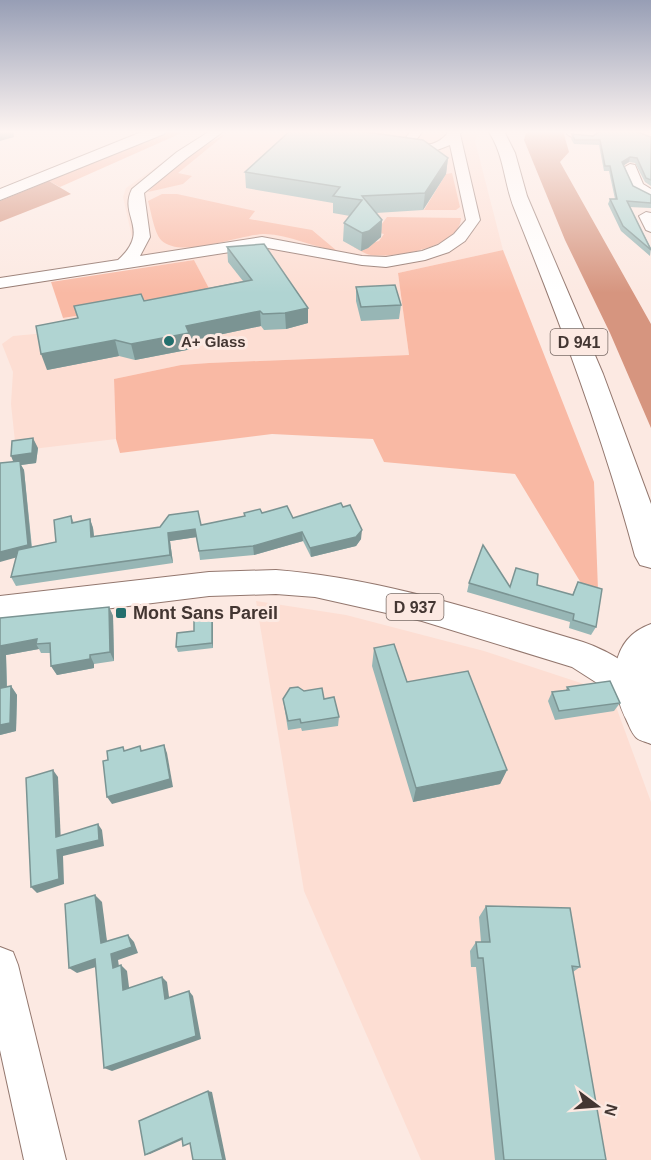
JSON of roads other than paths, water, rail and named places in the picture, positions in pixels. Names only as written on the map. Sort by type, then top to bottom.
[{"type":"highway","points":[[0,195],[24,185]]},
{"type":"highway","name":"D 941","points":[[514,185],[598,389],[633,489],[651,556]]},
{"type":"highway","name":"D 941","points":[[531,185],[637,439]]},
{"type":"highway","points":[[642,710],[632,671],[645,645]]},
{"type":"main road","name":"D 937","points":[[0,609],[209,584],[276,582],[305,584],[422,608],[583,656],[620,679],[642,710]]},
{"type":"main road","name":"D 937","points":[[583,656],[625,656],[645,645]]},
{"type":"street","points":[[145,185],[136,192],[144,235],[164,258]]},
{"type":"street","points":[[0,283],[262,242],[378,262],[432,255],[454,244],[465,234],[473,220],[466,185]]},
{"type":"street","points":[[637,185],[651,195]]},
{"type":"street","points":[[123,264],[139,247],[144,235]]},
{"type":"street","points":[[0,965],[45,1160]]},
{"type":"place","name":"A+ Glass","points":[[169,341]]},
{"type":"place","name":"Mont Sans Pareil","points":[[121,613]]}]
